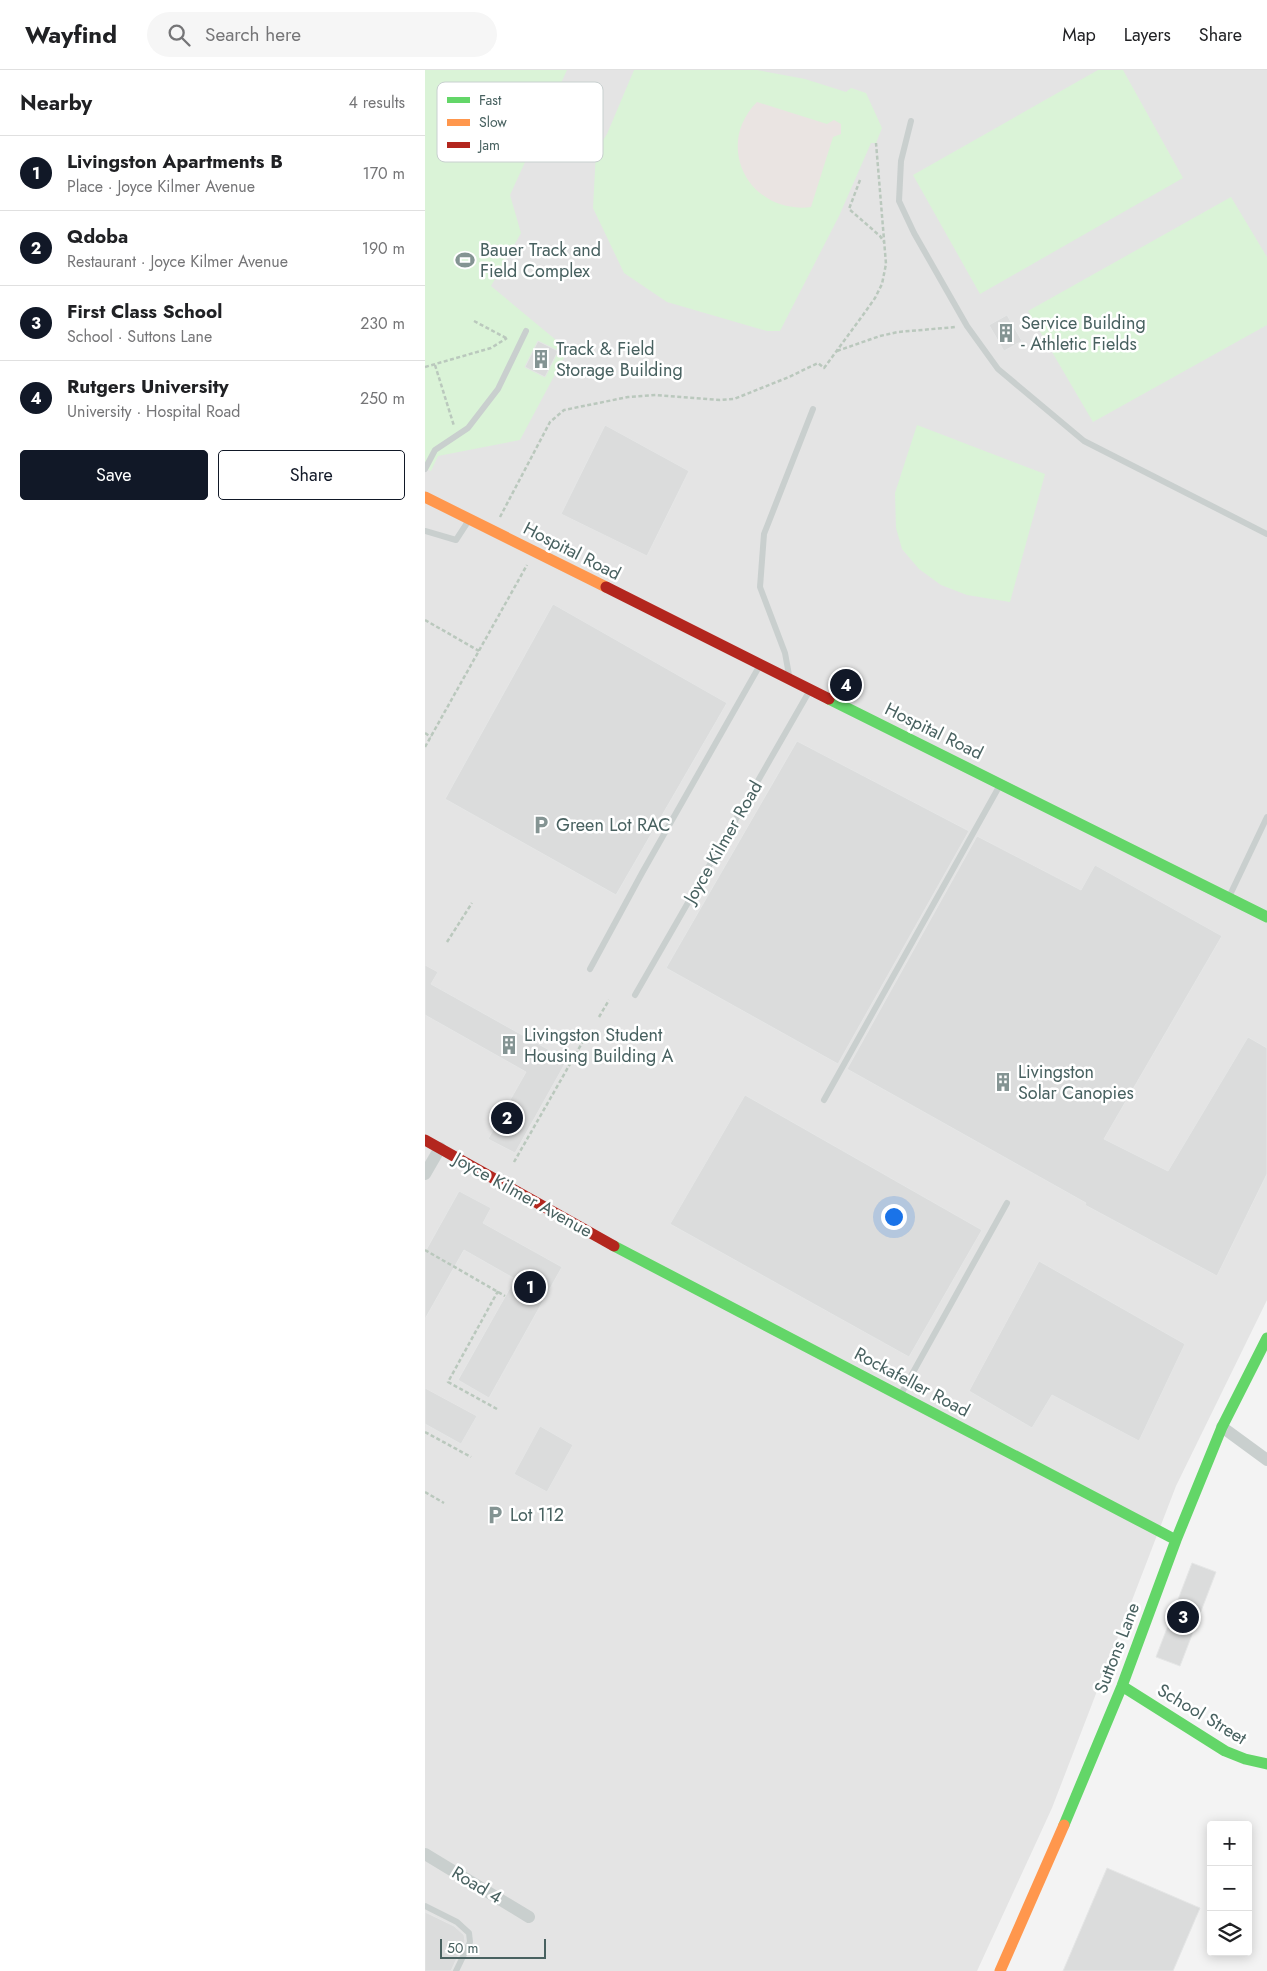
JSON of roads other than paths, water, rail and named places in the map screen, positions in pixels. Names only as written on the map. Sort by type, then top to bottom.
[{"type":"street","name":"Hospital Road","points":[[425,497],[1267,917]]},
{"type":"street","points":[[425,1140],[439,1148]]},
{"type":"street","name":"Joyce Kilmer Avenue","points":[[425,1174],[439,1148],[633,1255]]},
{"type":"street","name":"Rockafeller Road","points":[[633,1255],[1176,1540]]},
{"type":"street","name":"Suttons Lane","points":[[1000,1971],[1037,1890],[1121,1686],[1176,1540],[1222,1427],[1267,1338]]},
{"type":"street","points":[[1222,1427],[1267,1460]]},
{"type":"street","name":"School Street","points":[[1121,1686],[1187,1726],[1221,1750],[1249,1762],[1267,1764]]},
{"type":"street","name":"Road 4","points":[[425,1854],[529,1917]]},
{"type":"lane","points":[[911,121],[901,161],[899,201],[914,233],[967,326],[998,369],[1084,440],[1267,534]]},
{"type":"lane","points":[[425,469],[435,450],[468,428],[499,390],[526,331]]},
{"type":"lane","points":[[790,679],[785,653],[760,587],[764,534],[813,409]]},
{"type":"lane","points":[[425,531],[456,540],[470,519]]},
{"type":"lane","points":[[590,969],[760,664]]},
{"type":"lane","name":"Joyce Kilmer Road","points":[[635,995],[810,689]]},
{"type":"lane","points":[[824,1100],[1001,784]]},
{"type":"lane","points":[[1229,898],[1267,818]]},
{"type":"lane","points":[[900,1395],[1007,1203]]},
{"type":"lane","points":[[425,1906],[457,1922],[469,1934],[471,1942],[457,1971]]},
{"type":"place","name":"Bauer Track and Field Complex","points":[[465,260]]},
{"type":"place","name":"Service Building - Athletic Fields","points":[[1006,333]]},
{"type":"place","name":"Track & Field Storage Building","points":[[541,359]]},
{"type":"place","name":"Rutgers University","points":[[846,685]]},
{"type":"place","name":"Green Lot RAC","points":[[541,825]]},
{"type":"place","name":"Livingston Student Housing Building A","points":[[509,1045]]},
{"type":"place","name":"Livingston Solar Canopies","points":[[1003,1082]]},
{"type":"place","name":"Qdoba","points":[[507,1118]]},
{"type":"place","name":"Livingston Apartments B","points":[[530,1287]]},
{"type":"place","name":"Lot 112","points":[[495,1515]]},
{"type":"place","name":"First Class School","points":[[1183,1617]]}]
